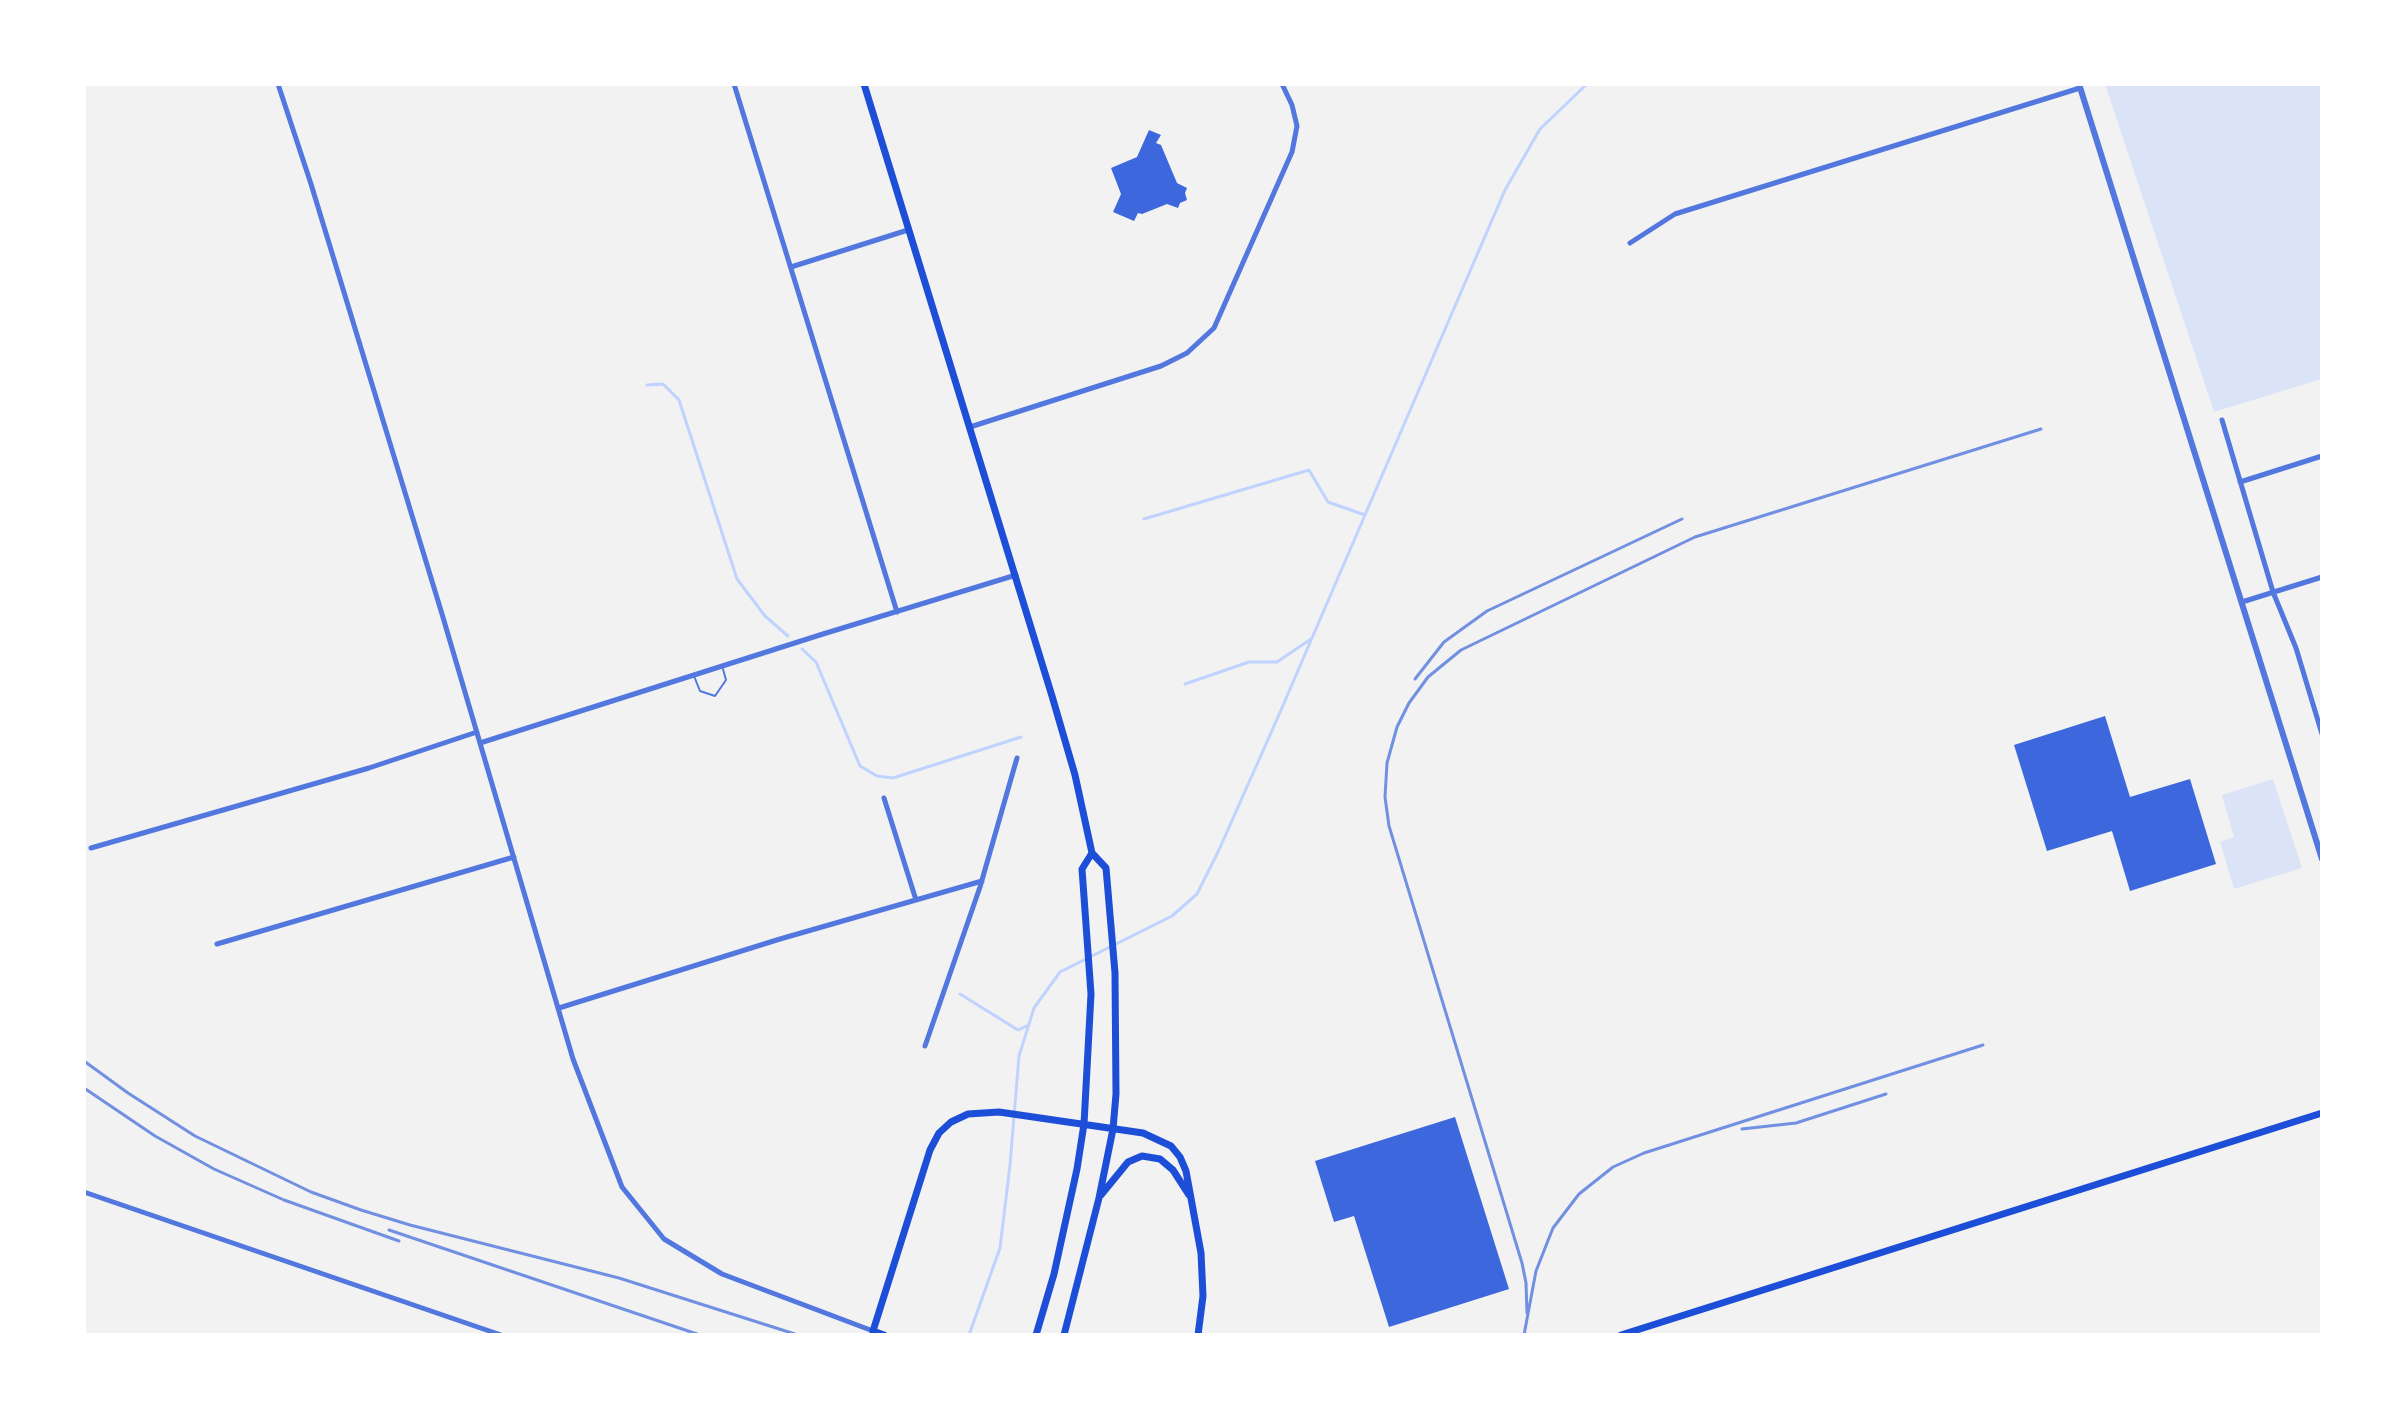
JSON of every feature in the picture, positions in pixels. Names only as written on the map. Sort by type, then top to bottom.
[{"type":"main road","points":[[864,84],[1016,575],[1075,775],[1092,853],[1106,868],[1115,973],[1116,1094],[1113,1129],[1064,1335]]},
{"type":"main road","points":[[1036,1335],[1057,1259],[1084,1124],[1091,994],[1082,869],[1092,853]]},
{"type":"main road","points":[[884,1335],[873,1331],[934,1142],[951,1122],[968,1114],[999,1112],[1143,1133],[1171,1146],[1186,1171],[1197,1224],[1203,1279],[1198,1335]]},
{"type":"main road","points":[[1621,1335],[2322,1113]]},
{"type":"main road","points":[[1099,1198],[1128,1162],[1142,1156],[1160,1159],[1173,1170],[1190,1197]]},
{"type":"street","points":[[278,84],[311,184],[587,1099],[622,1187],[664,1239],[722,1274],[873,1331]]},
{"type":"street","points":[[734,84],[897,612]]},
{"type":"street","points":[[970,427],[1161,366],[1187,353],[1214,328],[1292,152],[1297,126],[1282,84]]},
{"type":"street","points":[[1630,243],[1675,214],[2080,86],[2322,859]]},
{"type":"street","points":[[791,267],[909,230]]},
{"type":"street","points":[[2222,420],[2273,592],[2316,703],[2322,734]]},
{"type":"street","points":[[2240,482],[2322,456]]},
{"type":"street","points":[[480,743],[1016,575]]},
{"type":"street","points":[[2242,602],[2322,577]]},
{"type":"street","points":[[91,848],[369,768],[477,732]]},
{"type":"street","points":[[925,1046],[982,881],[1017,758]]},
{"type":"street","points":[[884,798],[916,900]]},
{"type":"street","points":[[2312,828],[2322,825]]},
{"type":"street","points":[[217,944],[514,857]]},
{"type":"street","points":[[559,1008],[982,881]]},
{"type":"street","points":[[84,1192],[501,1335]]},
{"type":"lane","points":[[694,675],[700,691],[715,696],[726,680],[722,666]]},
{"type":"shaded area","points":[[2105,84],[2322,84],[2322,379],[2214,412]]},
{"type":"shaded area","points":[[2273,779],[2302,868],[2234,889],[2220,842],[2234,837],[2222,795]]},
{"type":"building","points":[[1149,130],[1161,135],[1156,143],[1161,145],[1177,183],[1187,188],[1187,200],[1180,203],[1178,208],[1167,204],[1138,213],[1134,221],[1113,212],[1121,194],[1111,168],[1137,157]]},
{"type":"building","points":[[2105,716],[2130,797],[2190,779],[2216,864],[2130,891],[2112,831],[2047,851],[2014,745]]},
{"type":"building","points":[[1455,1117],[1509,1289],[1389,1327],[1354,1216],[1334,1222],[1315,1161]]},
{"type":"waterway","points":[[969,1335],[1000,1248],[1019,1056],[1034,1008],[1060,972],[1172,916],[1197,894],[1278,717],[1505,190],[1540,129],[1587,84]]},
{"type":"waterway","points":[[647,385],[663,384],[679,400],[737,579],[765,616],[788,636]]},
{"type":"waterway","points":[[1144,519],[1309,470],[1328,502],[1365,515]]},
{"type":"waterway","points":[[1185,684],[1249,662],[1277,662],[1311,639]]},
{"type":"waterway","points":[[802,649],[816,662],[860,766],[877,776],[893,778],[1021,737]]},
{"type":"waterway","points":[[960,994],[1018,1030],[1029,1025]]},
{"type":"railway","points":[[1527,1313],[1522,1263],[1389,826],[1385,797],[1387,763],[1397,727],[1409,703],[1428,677],[1461,650],[1695,537],[2041,429]]},
{"type":"railway","points":[[1415,679],[1444,642],[1487,611],[1682,519]]},
{"type":"railway","points":[[1524,1335],[1536,1271],[1553,1228],[1579,1194],[1613,1167],[1644,1153],[1983,1045]]},
{"type":"railway","points":[[84,1061],[195,1136],[311,1192],[410,1225],[619,1278],[798,1335]]},
{"type":"railway","points":[[84,1088],[155,1136],[214,1169],[284,1200],[399,1241]]},
{"type":"railway","points":[[1742,1129],[1796,1123],[1886,1094]]},
{"type":"railway","points":[[389,1230],[700,1335]]}]
